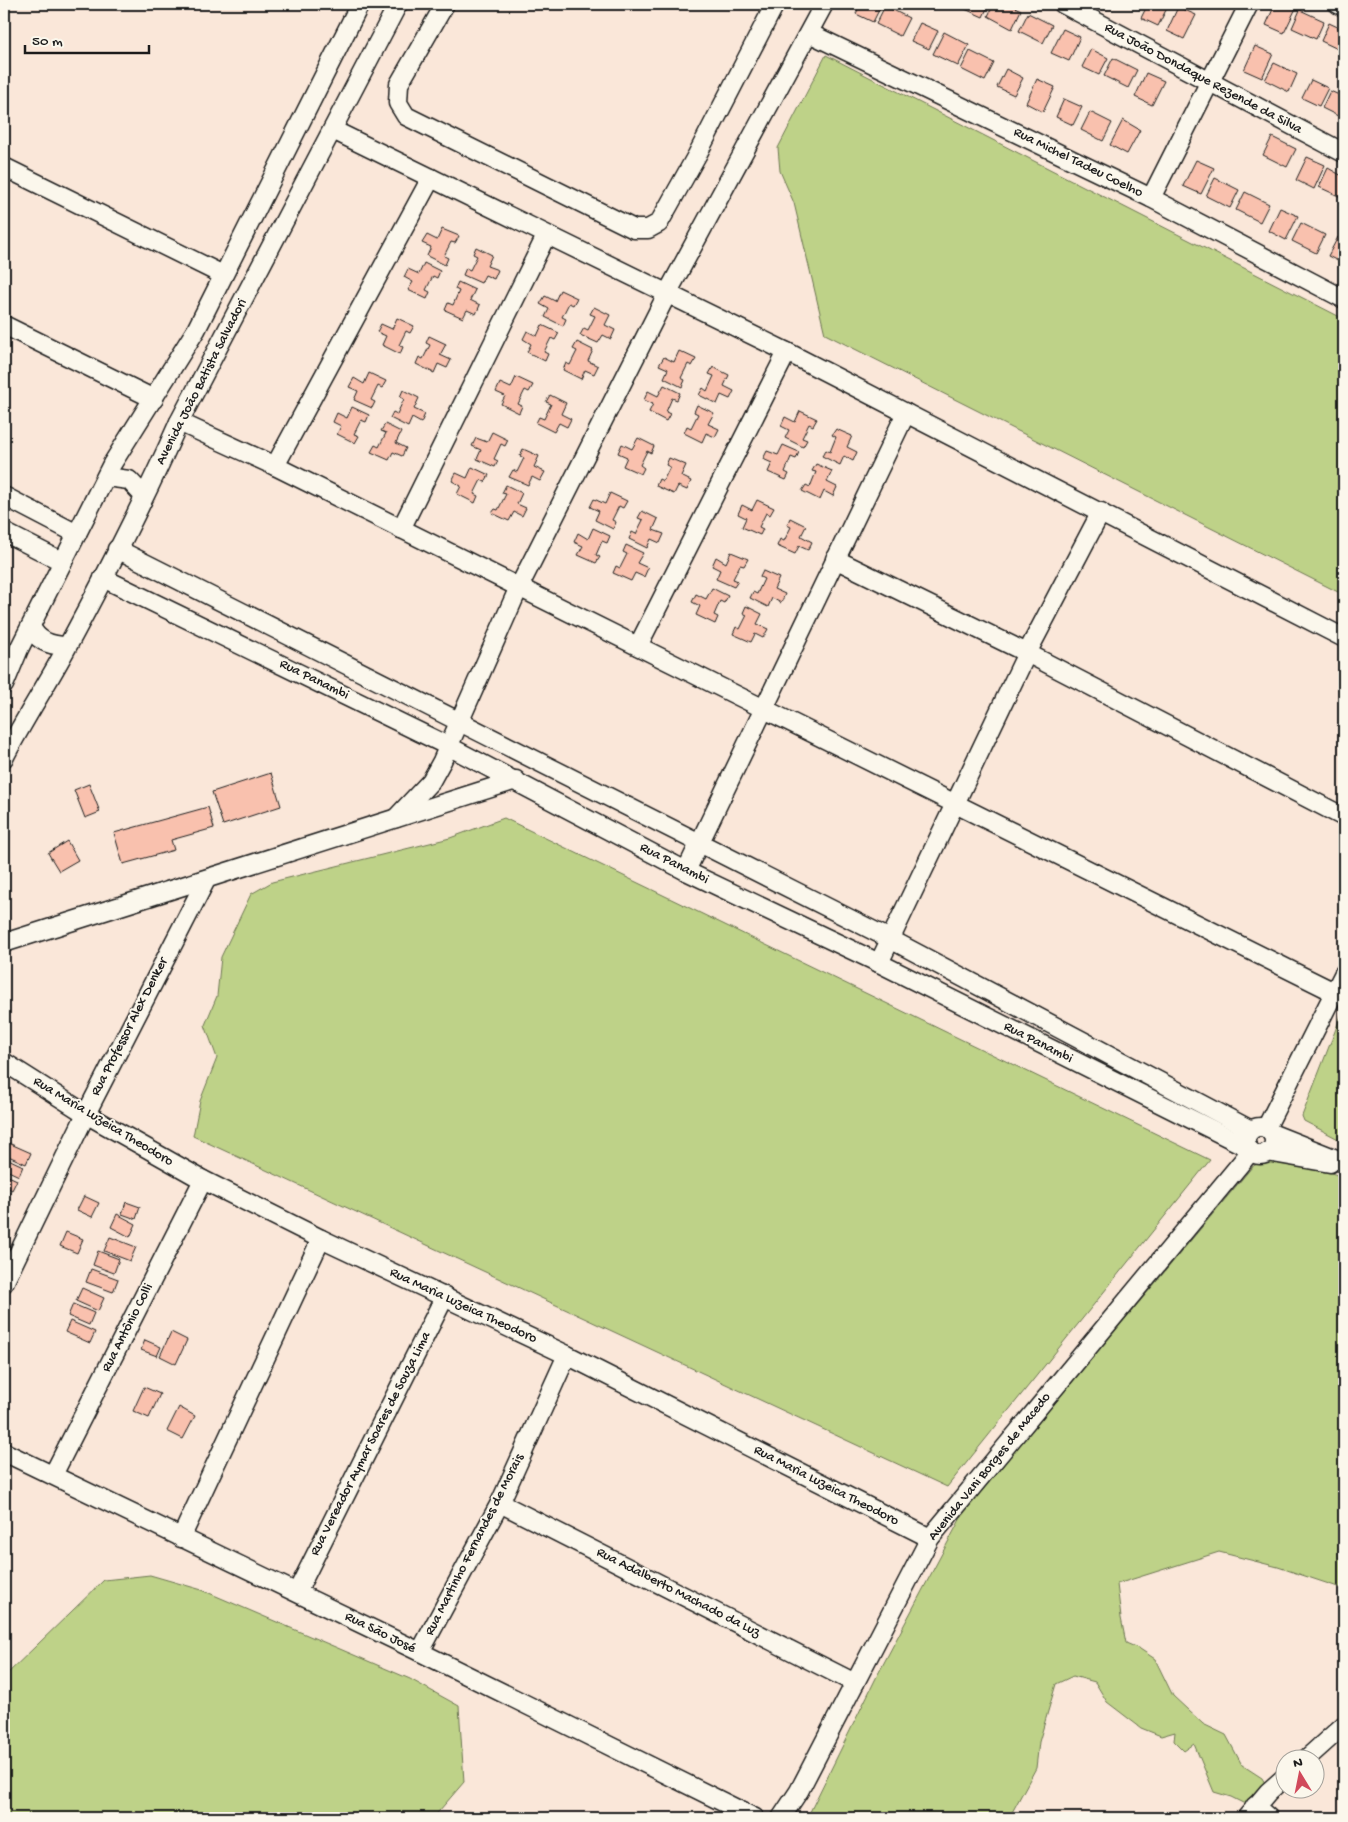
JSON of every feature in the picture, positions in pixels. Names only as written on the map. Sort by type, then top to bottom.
[{"type":"street","points":[[4,685],[31,626],[106,477],[196,330],[360,4]]},
{"type":"street","name":"Avenida João Batista Salvadori","points":[[4,758],[103,578],[179,422],[398,4]]},
{"type":"street","points":[[445,4],[399,84],[398,103],[406,116],[634,229],[648,229],[659,223],[697,155],[775,4]]},
{"type":"street","points":[[396,818],[431,780],[519,587],[668,292],[824,4]]},
{"type":"street","name":"Rua João Dondaque Rezende da Silva","points":[[1063,4],[1344,153]]},
{"type":"street","points":[[1151,198],[1249,4]]},
{"type":"street","points":[[1338,4],[1344,7]]},
{"type":"street","name":"Rua Michel Tadeu Coelho","points":[[809,33],[1151,198],[1344,299]]},
{"type":"street","points":[[333,130],[546,236],[668,292],[1344,638]]},
{"type":"street","points":[[4,167],[223,275]]},
{"type":"street","points":[[275,466],[431,178]]},
{"type":"street","points":[[401,529],[546,236]]},
{"type":"street","points":[[4,325],[154,399]]},
{"type":"street","points":[[638,646],[787,352]]},
{"type":"street","points":[[686,871],[906,413]]},
{"type":"street","points":[[179,422],[275,466],[1334,992]]},
{"type":"street","points":[[106,477],[129,480],[144,496]]},
{"type":"street","points":[[4,496],[77,534]]},
{"type":"street","points":[[878,963],[1027,653],[1101,512]]},
{"type":"street","points":[[4,532],[63,562]]},
{"type":"street","name":"Rua Panambi","points":[[117,549],[890,939],[1259,1140]]},
{"type":"street","points":[[835,558],[1027,653],[1344,817]]},
{"type":"street","name":"Rua Panambi","points":[[103,578],[448,746],[516,780],[686,871],[878,963],[1300,1160],[1344,1163]]},
{"type":"street","points":[[31,626],[34,633],[40,639],[51,645],[67,646]]},
{"type":"street","points":[[4,943],[516,780]]},
{"type":"street","name":"Rua Professor Alex Denker","points":[[4,1283],[86,1114],[206,880]]},
{"type":"street","name":"Avenida Vani Borges de Macedo","points":[[781,1818],[799,1791],[930,1538],[1259,1140],[1344,973]]},
{"type":"street","name":"Rua Maria Luzeica Theodoro","points":[[4,1062],[86,1114],[203,1180],[321,1239],[567,1355],[930,1538]]},
{"type":"street","name":"Rua Antônio Colli","points":[[53,1475],[203,1180]]},
{"type":"street","points":[[181,1538],[321,1239]]},
{"type":"street","name":"Rua Vereador Aymar Soares de Souza Lima","points":[[297,1592],[445,1296]]},
{"type":"street","name":"Rua Martinho Fernandes de Morais","points":[[420,1652],[500,1503],[567,1355]]},
{"type":"street","name":"Rua São José","points":[[4,1452],[297,1592],[755,1818]]},
{"type":"street","name":"Rua Adalberto Machado da Luz","points":[[500,1503],[856,1683]]},
{"type":"street","points":[[1316,1750],[1344,1726]]},
{"type":"street","points":[[1269,1818],[1250,1812],[1276,1786]]},
{"type":"green space","points":[[826,55],[1344,319],[1344,595],[825,334],[794,203],[780,171],[778,148]]},
{"type":"green space","points":[[504,818],[1210,1160],[947,1487],[193,1136],[200,1101],[217,1058],[205,1025],[217,996],[221,957],[251,894],[272,882],[450,838]]},
{"type":"green space","points":[[1344,1008],[1344,1142],[1304,1121],[1302,1116]]},
{"type":"green space","points":[[1263,1160],[1318,1169],[1344,1177],[1344,1589],[1278,1567],[1219,1552],[1117,1584],[1126,1643],[1140,1649],[1155,1659],[1173,1696],[1203,1724],[1226,1735],[1242,1765],[1262,1778],[1266,1785],[1247,1805],[1231,1797],[1214,1792],[1194,1744],[1184,1751],[1174,1741],[1175,1732],[1161,1736],[1141,1728],[1107,1702],[1095,1682],[1073,1676],[1056,1684],[1039,1742],[1036,1768],[1009,1818],[807,1818],[878,1674],[964,1512],[1252,1167]]},
{"type":"green space","points":[[150,1575],[202,1590],[410,1679],[459,1706],[464,1782],[433,1818],[4,1818],[4,1677],[104,1580]]},
{"type":"building","points":[[860,4],[882,4],[873,22],[856,14]]},
{"type":"building","points":[[967,4],[989,4],[983,17],[965,9]]},
{"type":"building","points":[[994,4],[1008,4],[1021,10],[1012,29],[988,16]]},
{"type":"building","points":[[1148,4],[1158,4],[1167,8],[1158,26],[1141,18]]},
{"type":"building","points":[[1265,4],[1298,4],[1284,33],[1266,25],[1273,9]]},
{"type":"building","points":[[885,6],[909,18],[900,36],[876,24]]},
{"type":"building","points":[[1178,7],[1196,15],[1184,39],[1167,31]]},
{"type":"building","points":[[1300,10],[1324,21],[1316,39],[1292,28]]},
{"type":"building","points":[[1028,13],[1052,25],[1043,43],[1019,31]]},
{"type":"building","points":[[920,23],[938,31],[929,49],[911,41]]},
{"type":"building","points":[[1329,23],[1344,30],[1344,52],[1321,41]]},
{"type":"building","points":[[1063,29],[1080,37],[1069,61],[1051,53]]},
{"type":"building","points":[[944,32],[969,45],[958,66],[933,54]]},
{"type":"building","points":[[1255,46],[1273,54],[1262,78],[1244,70]]},
{"type":"building","points":[[1091,49],[1108,58],[1099,75],[1082,67]]},
{"type":"building","points":[[970,51],[994,63],[985,81],[961,69]]},
{"type":"building","points":[[1113,58],[1137,70],[1128,88],[1104,76]]},
{"type":"building","points":[[1274,63],[1297,74],[1289,92],[1265,80]]},
{"type":"building","points":[[1006,69],[1023,78],[1014,95],[997,87]]},
{"type":"building","points":[[1146,73],[1164,81],[1152,105],[1135,97]]},
{"type":"building","points":[[1037,79],[1055,87],[1043,112],[1026,103]]},
{"type":"building","points":[[1311,80],[1328,88],[1319,106],[1302,98]]},
{"type":"building","points":[[1330,91],[1344,97],[1344,119],[1322,108]]},
{"type":"building","points":[[1064,99],[1082,107],[1073,125],[1056,117]]},
{"type":"building","points":[[1090,112],[1112,123],[1103,141],[1081,130]]},
{"type":"building","points":[[1123,120],[1140,130],[1127,154],[1110,145]]},
{"type":"building","points":[[1272,137],[1296,149],[1287,167],[1263,155]]},
{"type":"building","points":[[1307,157],[1325,165],[1314,189],[1296,180]]},
{"type":"building","points":[[1196,160],[1214,168],[1201,194],[1183,186]]},
{"type":"building","points":[[1328,168],[1344,177],[1343,198],[1319,187]]},
{"type":"building","points":[[1215,178],[1239,190],[1230,208],[1206,196]]},
{"type":"building","points":[[1245,192],[1269,204],[1260,222],[1236,210]]},
{"type":"building","points":[[1280,208],[1298,216],[1286,240],[1269,231]]},
{"type":"building","points":[[1301,223],[1325,235],[1316,253],[1292,241]]},
{"type":"building","points":[[442,229],[459,236],[455,243],[451,242],[444,256],[448,258],[445,265],[427,256],[431,247],[422,243],[427,235],[437,240]]},
{"type":"building","points":[[1338,237],[1344,240],[1344,264],[1328,256]]},
{"type":"building","points":[[476,247],[492,255],[487,266],[498,270],[494,279],[485,275],[481,283],[463,275],[466,268],[470,270],[477,256],[473,254]]},
{"type":"building","points":[[424,263],[440,271],[437,278],[433,276],[426,290],[430,292],[427,299],[408,290],[413,282],[404,277],[408,269],[419,274]]},
{"type":"building","points":[[458,282],[475,290],[470,300],[480,305],[476,314],[467,310],[463,318],[445,310],[448,303],[453,305],[459,291],[455,289]]},
{"type":"building","points":[[560,290],[577,298],[573,305],[569,303],[562,317],[566,319],[563,326],[545,317],[549,309],[540,304],[545,296],[555,301]]},
{"type":"building","points":[[594,307],[610,315],[605,325],[615,330],[611,339],[603,335],[598,343],[580,335],[584,328],[588,330],[595,316],[590,314]]},
{"type":"building","points":[[397,318],[414,326],[410,333],[406,331],[399,345],[403,347],[400,354],[382,345],[386,336],[377,332],[381,324],[392,329]]},
{"type":"building","points":[[542,325],[559,333],[555,340],[551,338],[544,352],[548,354],[545,361],[527,352],[531,344],[523,339],[527,331],[537,336]]},
{"type":"building","points":[[429,336],[446,344],[440,355],[451,360],[447,368],[438,364],[434,373],[416,364],[419,357],[423,359],[430,345],[426,343]]},
{"type":"building","points":[[577,342],[593,350],[588,361],[598,366],[594,374],[585,370],[581,379],[563,370],[566,363],[570,365],[577,351],[573,349]]},
{"type":"building","points":[[679,351],[696,359],[692,366],[688,364],[681,378],[685,380],[682,387],[664,378],[668,369],[659,365],[664,357],[674,362]]},
{"type":"building","points":[[713,367],[729,375],[724,386],[734,391],[730,399],[721,395],[717,404],[699,395],[703,388],[707,391],[714,376],[709,374]]},
{"type":"building","points":[[369,373],[386,381],[382,388],[378,386],[371,400],[375,402],[372,408],[354,400],[358,391],[349,387],[354,378],[364,384]]},
{"type":"building","points":[[516,377],[533,385],[529,392],[525,390],[518,404],[522,406],[519,413],[501,404],[505,396],[496,392],[500,383],[511,388]]},
{"type":"building","points":[[664,385],[680,393],[677,400],[672,398],[666,412],[670,414],[666,421],[649,412],[653,404],[644,400],[648,391],[658,396]]},
{"type":"building","points":[[403,390],[419,398],[414,409],[425,414],[421,423],[412,418],[408,427],[390,418],[393,412],[397,414],[404,399],[400,397]]},
{"type":"building","points":[[550,395],[566,403],[561,414],[571,419],[567,427],[559,423],[554,432],[536,423],[539,417],[544,419],[551,404],[546,402]]},
{"type":"building","points":[[697,405],[714,413],[708,424],[719,429],[715,437],[706,433],[702,442],[684,433],[687,426],[691,428],[698,414],[694,412]]},
{"type":"building","points":[[352,407],[369,415],[366,422],[361,420],[354,434],[359,436],[355,443],[337,434],[341,426],[333,422],[337,413],[347,418]]},
{"type":"building","points":[[800,411],[817,419],[813,426],[809,424],[802,438],[807,440],[803,447],[785,438],[789,430],[781,426],[785,417],[795,422]]},
{"type":"building","points":[[385,424],[401,432],[396,443],[406,448],[402,456],[393,452],[389,460],[371,452],[375,445],[379,447],[386,433],[381,431]]},
{"type":"building","points":[[836,429],[852,436],[847,447],[857,452],[853,461],[844,456],[840,465],[822,456],[826,450],[830,452],[836,437],[832,435]]},
{"type":"building","points":[[492,432],[508,440],[505,446],[501,444],[494,459],[498,461],[495,467],[477,459],[481,450],[472,446],[476,438],[487,442]]},
{"type":"building","points":[[638,438],[654,446],[651,453],[647,451],[640,465],[644,468],[641,474],[623,466],[627,457],[618,453],[622,444],[632,449]]},
{"type":"building","points":[[783,445],[799,452],[796,459],[791,457],[785,472],[789,474],[786,480],[768,472],[772,463],[763,459],[767,451],[778,455]]},
{"type":"building","points":[[523,449],[539,456],[534,467],[545,472],[540,481],[532,477],[528,485],[509,477],[513,470],[517,472],[524,458],[520,456]]},
{"type":"building","points":[[669,458],[686,465],[681,476],[691,481],[687,490],[678,486],[674,494],[656,486],[659,479],[663,481],[670,467],[666,465]]},
{"type":"building","points":[[816,464],[832,471],[827,482],[837,487],[833,496],[824,491],[820,500],[802,491],[806,485],[810,487],[816,472],[812,471]]},
{"type":"building","points":[[472,467],[489,475],[485,482],[481,480],[474,494],[478,496],[475,503],[457,494],[461,486],[452,481],[456,473],[467,478]]},
{"type":"building","points":[[506,485],[522,493],[517,504],[526,508],[522,516],[514,512],[509,521],[492,513],[495,509],[498,510],[506,494],[502,493]]},
{"type":"building","points":[[610,493],[627,501],[623,508],[619,506],[612,520],[616,522],[613,529],[595,520],[599,511],[590,507],[594,499],[605,504]]},
{"type":"building","points":[[757,500],[774,508],[770,515],[766,513],[759,527],[763,529],[760,535],[742,527],[746,518],[738,514],[742,505],[752,510]]},
{"type":"building","points":[[642,511],[658,519],[653,530],[664,534],[660,543],[651,539],[647,548],[629,539],[632,532],[636,534],[643,520],[638,518]]},
{"type":"building","points":[[790,518],[806,526],[801,536],[812,542],[808,550],[799,546],[795,554],[777,546],[780,539],[784,541],[791,527],[787,525]]},
{"type":"building","points":[[593,528],[610,536],[607,543],[602,541],[596,555],[600,557],[596,563],[578,555],[583,546],[574,542],[578,533],[588,539]]},
{"type":"building","points":[[626,545],[643,553],[637,563],[648,568],[644,577],[635,573],[631,581],[613,573],[616,566],[620,568],[627,554],[623,552]]},
{"type":"building","points":[[731,552],[748,559],[744,566],[740,565],[733,579],[738,581],[734,587],[716,579],[720,570],[712,566],[716,557],[726,563]]},
{"type":"building","points":[[763,571],[779,578],[774,589],[785,594],[781,603],[772,598],[768,607],[750,598],[753,592],[757,594],[764,579],[760,577]]},
{"type":"building","points":[[712,588],[728,596],[724,603],[720,601],[714,615],[718,617],[715,624],[696,615],[700,606],[692,602],[696,594],[706,599]]},
{"type":"building","points":[[746,606],[762,614],[757,624],[768,629],[763,638],[755,634],[751,642],[733,634],[736,627],[740,629],[747,615],[743,613]]},
{"type":"building","points":[[271,773],[281,806],[223,825],[212,792]]},
{"type":"building","points":[[89,784],[100,812],[85,818],[74,790]]},
{"type":"building","points":[[208,807],[214,828],[171,840],[174,850],[123,864],[114,833]]},
{"type":"building","points":[[67,841],[78,860],[59,871],[48,853]]},
{"type":"building","points":[[4,1141],[31,1153],[26,1164],[4,1154]]},
{"type":"building","points":[[4,1157],[23,1166],[19,1176],[4,1169]]},
{"type":"building","points":[[4,1174],[17,1180],[12,1190],[4,1186]]},
{"type":"building","points":[[4,1190],[10,1192],[6,1203],[4,1202]]},
{"type":"building","points":[[84,1196],[99,1203],[92,1217],[77,1210]]},
{"type":"building","points":[[126,1202],[140,1207],[136,1219],[122,1214]]},
{"type":"building","points":[[117,1214],[136,1224],[130,1237],[111,1227]]},
{"type":"building","points":[[66,1232],[83,1239],[77,1253],[60,1246]]},
{"type":"building","points":[[110,1237],[136,1247],[130,1261],[104,1251]]},
{"type":"building","points":[[98,1251],[119,1259],[114,1273],[93,1265]]},
{"type":"building","points":[[91,1269],[118,1279],[113,1292],[86,1282]]},
{"type":"building","points":[[82,1288],[104,1298],[98,1311],[76,1301]]},
{"type":"building","points":[[73,1304],[94,1313],[89,1325],[68,1316]]},
{"type":"building","points":[[70,1321],[95,1332],[90,1343],[65,1332]]},
{"type":"building","points":[[171,1332],[187,1340],[176,1364],[160,1356]]},
{"type":"building","points":[[145,1340],[161,1347],[157,1356],[141,1350]]},
{"type":"building","points":[[144,1387],[160,1394],[149,1418],[133,1411]]},
{"type":"building","points":[[179,1407],[195,1416],[183,1439],[167,1431]]}]
